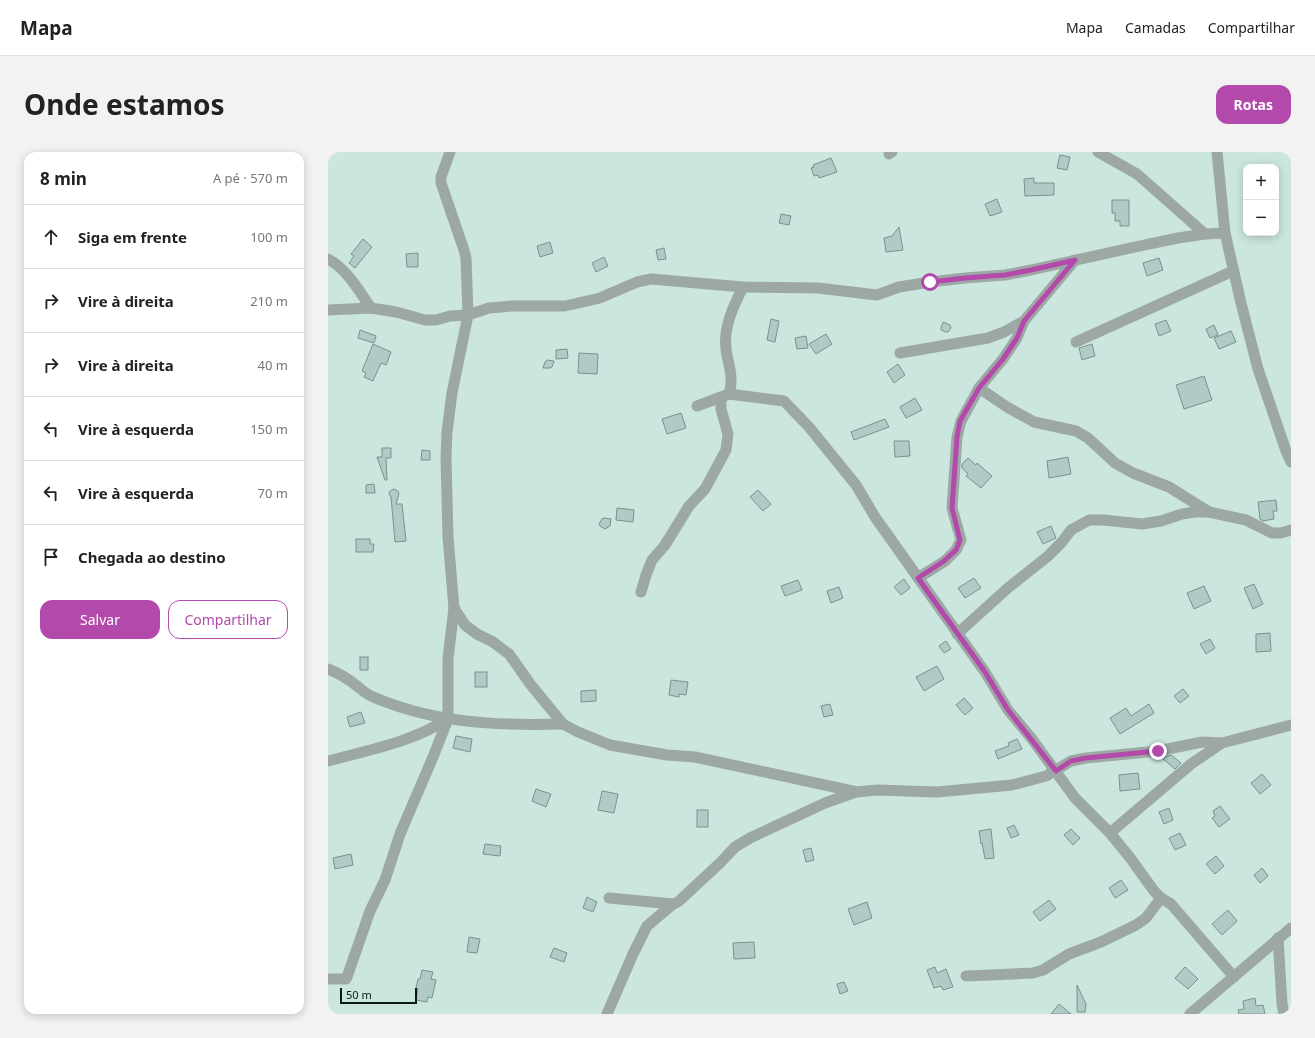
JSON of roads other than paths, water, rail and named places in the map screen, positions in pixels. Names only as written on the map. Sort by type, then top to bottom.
[{"type":"street","points":[[328,979],[346,979],[347,977],[370,910],[385,880],[400,834],[448,719],[448,660],[454,608],[448,537],[446,457],[447,432],[452,393],[468,315],[466,258],[441,183],[441,177],[450,152]]},
{"type":"street","points":[[1098,152],[1137,174],[1205,234]]},
{"type":"street","points":[[1217,152],[1225,233],[1233,271],[1258,369],[1291,462]]},
{"type":"street","points":[[328,319],[333,310],[371,308],[396,312],[425,320],[436,320],[450,316],[468,315],[489,308],[512,306],[565,306],[600,298],[637,282],[651,279],[743,287],[818,288],[876,294],[899,287],[965,278],[1005,275],[1135,246],[1205,234],[1225,233]]},
{"type":"street","points":[[328,259],[343,269],[371,308]]},
{"type":"street","points":[[918,578],[944,561],[956,550],[960,540],[952,508],[957,437],[960,421],[979,388],[1003,359],[1017,338],[1024,321],[1075,260]]},
{"type":"street","points":[[1076,342],[1233,271]]},
{"type":"street","points":[[641,592],[652,560],[665,545],[689,506],[705,489],[726,450],[728,434],[721,409],[731,382],[725,348],[726,337],[728,323],[743,287]]},
{"type":"street","points":[[900,353],[988,338],[1004,332],[1024,321]]},
{"type":"street","points":[[979,388],[1007,407],[1034,422],[1076,431],[1088,438],[1115,463],[1133,473],[1169,487],[1209,512]]},
{"type":"street","points":[[697,406],[725,396],[784,401],[789,405],[809,427],[856,485],[875,517],[985,672],[1008,710],[1056,771],[1075,798],[1110,833],[1154,891],[1161,898],[1171,904],[1234,977]]},
{"type":"street","points":[[958,634],[1009,587],[1047,557],[1062,542],[1071,530],[1089,520],[1142,524],[1160,521],[1182,514],[1209,512],[1246,520],[1272,533],[1281,533],[1291,530]]},
{"type":"street","points":[[454,608],[465,625],[477,634],[493,642],[509,654],[531,685],[563,724],[578,732],[610,745],[667,755],[695,757],[856,792]]},
{"type":"street","points":[[328,669],[339,673],[369,696],[425,715],[448,719],[523,725],[563,724]]},
{"type":"street","points":[[328,761],[409,738],[448,719]]},
{"type":"street","points":[[607,1014],[647,926],[673,904],[684,897],[736,847],[750,838],[825,803],[856,792],[877,790],[937,792],[1012,785],[1046,776],[1071,761],[1086,758],[1158,751],[1202,742],[1222,743],[1291,724]]},
{"type":"street","points":[[1110,833],[1191,764],[1222,743]]},
{"type":"street","points":[[609,898],[673,904]]},
{"type":"street","points":[[966,976],[1032,973],[1043,970],[1069,954],[1101,942],[1136,926],[1146,918],[1161,898]]},
{"type":"street","points":[[1190,1014],[1291,928]]},
{"type":"street","points":[[1278,938],[1282,1004],[1284,1014]]}]
